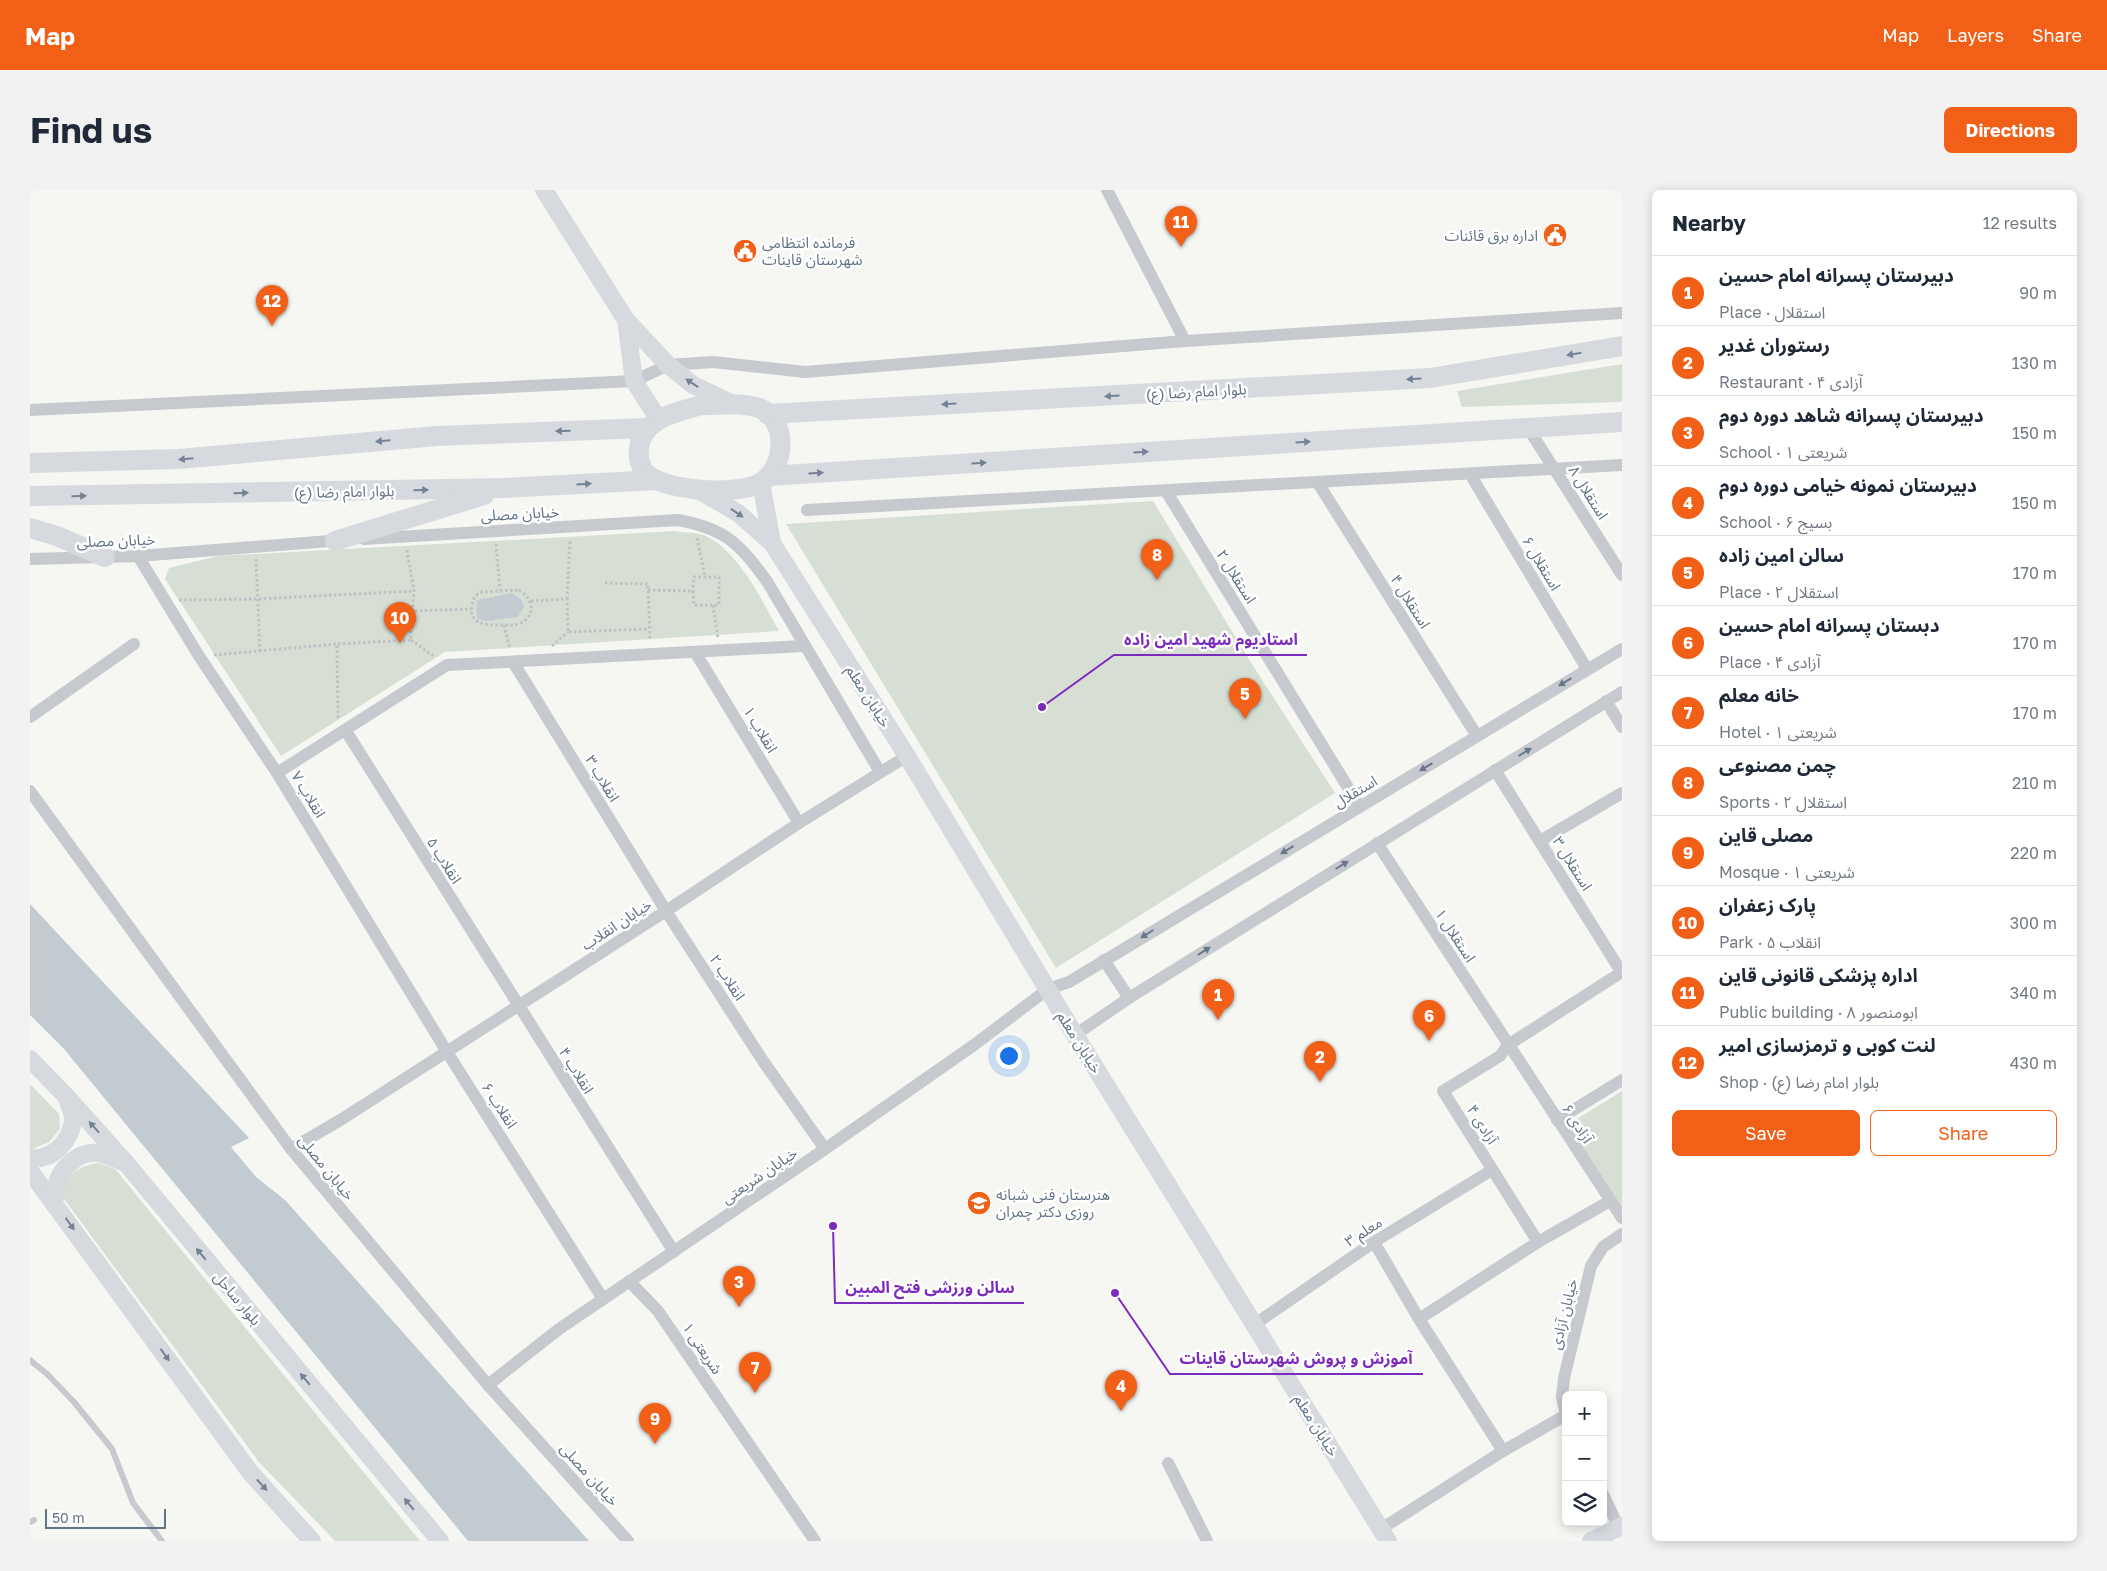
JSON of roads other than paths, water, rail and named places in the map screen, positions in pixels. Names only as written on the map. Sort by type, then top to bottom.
[{"type":"main road","name":"بلوار امام رضا (ع)","points":[[767,414],[1430,378],[1622,346]]},
{"type":"main road","points":[[764,480],[775,469],[781,447],[776,422],[760,408],[735,405],[702,405],[672,414],[653,424],[639,441],[638,455],[644,471],[657,480],[680,487],[734,490],[764,480],[1622,422]]},
{"type":"main road","points":[[30,463],[179,459],[437,436],[653,424]]},
{"type":"main road","name":"بلوار امام رضا (ع)","points":[[30,496],[505,488],[657,480]]},
{"type":"main road","points":[[335,541],[505,488]]},
{"type":"main road","points":[[30,528],[57,536],[105,557]]},
{"type":"street","points":[[544,190],[626,320],[668,365],[693,385],[735,405]]},
{"type":"street","points":[[1107,190],[1185,342]]},
{"type":"street","points":[[30,410],[634,381],[668,365],[713,362],[805,372],[1185,342],[1622,313]]},
{"type":"street","points":[[626,320],[634,381],[653,424]]},
{"type":"street","name":"استقلال ۸","points":[[1528,428],[1622,575]]},
{"type":"street","points":[[807,510],[1622,465]]},
{"type":"street","name":"استقلال ۶","points":[[1470,474],[1587,669]]},
{"type":"street","points":[[764,480],[772,543]]},
{"type":"street","name":"استقلال ۴","points":[[1318,483],[1477,736]]},
{"type":"street","points":[[696,489],[738,513],[772,543]]},
{"type":"street","name":"استقلال ۲","points":[[1166,491],[1360,807]]},
{"type":"street","name":"خیابان مصلی","points":[[30,559],[138,556],[404,536],[678,520],[702,524],[728,537],[751,559],[768,583],[803,646],[880,772]]},
{"type":"street","name":"خیابان معلم","points":[[772,543],[907,756],[1076,1035],[1384,1535]]},
{"type":"street","name":"انقلاب ۷","points":[[138,556],[199,656],[277,773],[447,1052]]},
{"type":"street","points":[[30,718],[134,644]]},
{"type":"street","points":[[277,773],[446,665],[803,646]]},
{"type":"street","name":"استقلال","points":[[974,1045],[1048,989],[1069,982],[1622,649]]},
{"type":"street","name":"انقلاب ۱","points":[[695,652],[798,823]]},
{"type":"street","name":"انقلاب ۳","points":[[513,662],[666,911]]},
{"type":"street","points":[[1076,1035],[1129,998],[1622,692]]},
{"type":"street","points":[[1606,701],[1622,727]]},
{"type":"street","name":"انقلاب ۵","points":[[342,733],[518,1006]]},
{"type":"street","name":"خیابان انقلاب","points":[[291,1149],[447,1052],[666,911],[798,823],[907,756]]},
{"type":"street","name":"استقلال ۳","points":[[1495,770],[1622,973]]},
{"type":"street","name":"خیابان مصلی","points":[[30,790],[291,1149],[488,1385],[628,1541]]},
{"type":"street","points":[[1540,841],[1622,792]]},
{"type":"street","name":"استقلال ۱","points":[[1377,843],[1508,1045]]},
{"type":"street","name":"انقلاب ۲","points":[[666,911],[763,1061],[825,1149]]},
{"type":"street","points":[[1104,960],[1129,998]]},
{"type":"street","points":[[1508,1045],[1622,973]]},
{"type":"street","name":"انقلاب ۴","points":[[518,1006],[674,1252]]},
{"type":"street","name":"خیابان شریعتی","points":[[488,1385],[602,1299],[825,1149],[974,1045]]},
{"type":"street","name":"آزادی ۶","points":[[1508,1045],[1622,1218]]},
{"type":"street","name":"آزادی ۴","points":[[1508,1045],[1500,1056],[1443,1091],[1538,1242]]},
{"type":"street","name":"انقلاب ۶","points":[[447,1052],[602,1299]]},
{"type":"street","name":"بلوار ساحل","points":[[30,1059],[67,1096],[126,1164],[440,1541]]},
{"type":"street","points":[[1557,1120],[1622,1080]]},
{"type":"street","points":[[30,1158],[38,1159],[55,1152],[67,1138],[73,1119],[67,1096]]},
{"type":"street","points":[[54,1202],[56,1185],[62,1173],[73,1161],[83,1154],[98,1153],[126,1164]]},
{"type":"street","name":"معلم ۳","points":[[1255,1324],[1374,1242],[1492,1170]]},
{"type":"street","points":[[30,1171],[250,1472],[312,1541]]},
{"type":"street","points":[[1419,1319],[1538,1242],[1610,1201]]},
{"type":"street","name":"خیابان آزادی","points":[[1563,1391],[1564,1378],[1591,1266],[1603,1247],[1622,1234]]},
{"type":"street","points":[[1374,1242],[1419,1319],[1503,1451]]},
{"type":"street","name":"شریعتی ۱","points":[[629,1281],[658,1311],[815,1541]]},
{"type":"street","points":[[1384,1535],[1503,1451],[1562,1417]]},
{"type":"street","points":[[1168,1463],[1207,1541]]},
{"type":"street","points":[[1591,1541],[1620,1527],[1607,1502]]},
{"type":"lane","points":[[30,1360],[47,1374],[74,1402],[112,1449],[133,1503],[162,1541]]},
{"type":"place","name":"اداره برق قائنات","points":[[1555,235]]},
{"type":"place","name":"اداره پزشکی قانونی قاین","points":[[1181,247]]},
{"type":"place","name":"فرمانده انتظامی شهرستان قاینات","points":[[745,251]]},
{"type":"place","name":"لنت کوبی و ترمزسازی امیر","points":[[272,326]]},
{"type":"place","name":"چمن مصنوعی","points":[[1157,580]]},
{"type":"place","name":"پارک زعفران","points":[[400,643]]},
{"type":"place","name":"استادیوم شهید امین زاده","points":[[1042,707]]},
{"type":"place","name":"سالن امین زاده","points":[[1245,719]]},
{"type":"place","name":"دبیرستان پسرانه امام حسین","points":[[1218,1020]]},
{"type":"place","name":"دبستان پسرانه امام حسین","points":[[1429,1041]]},
{"type":"place","name":"رستوران غدیر","points":[[1320,1082]]},
{"type":"place","name":"هنرستان فنی شبانه روزی دکتر چمران","points":[[979,1203]]},
{"type":"place","name":"سالن ورزشی فتح المبین","points":[[833,1226]]},
{"type":"place","name":"آموزش و پروش شهرستان قاینات","points":[[1115,1293]]},
{"type":"place","name":"دبیرستان پسرانه شاهد دوره دوم","points":[[739,1307]]},
{"type":"place","name":"خانه معلم","points":[[755,1393]]},
{"type":"place","name":"دبیرستان نمونه خیامی دوره دوم","points":[[1121,1411]]},
{"type":"place","name":"مصلی قاین","points":[[655,1444]]}]
